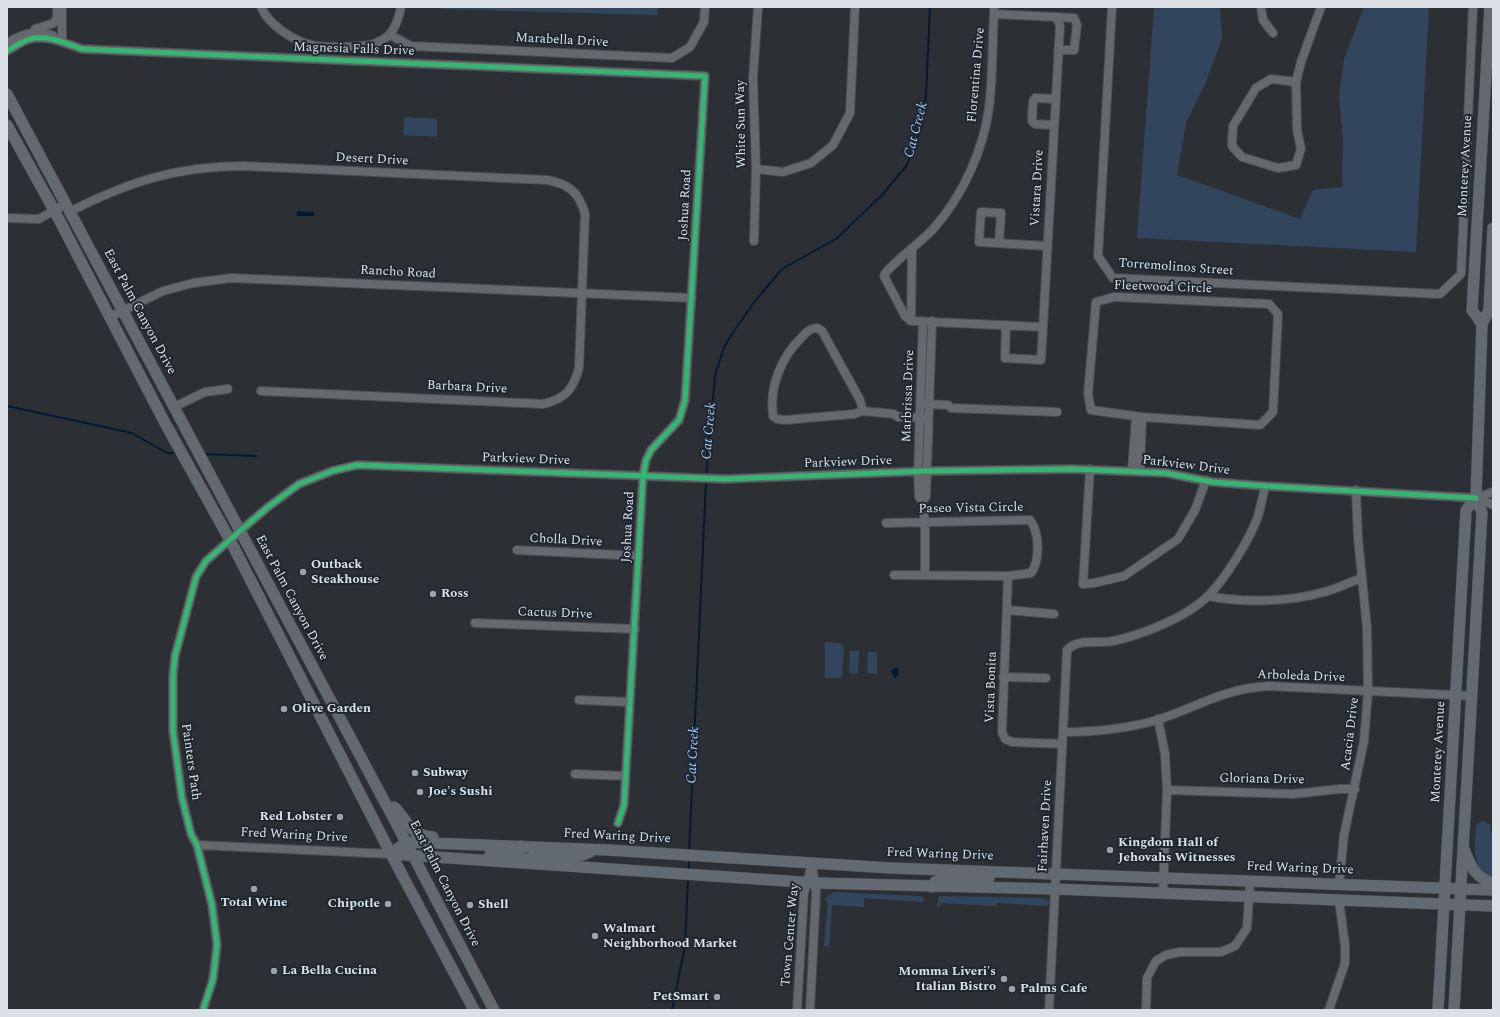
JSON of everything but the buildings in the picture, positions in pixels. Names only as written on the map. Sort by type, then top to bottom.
[{"type":"main road","name":"Monterey Avenue","points":[[1482,324],[1472,310],[1490,7]]},
{"type":"main road","name":"East Palm Canyon Drive","points":[[7,94],[380,792],[494,1010]]},
{"type":"main road","name":"East Palm Canyon Drive","points":[[7,125],[54,210],[165,423],[230,540],[380,829],[391,854],[474,1010]]},
{"type":"main road","points":[[1454,1010],[1460,888],[1473,696],[1482,513],[1476,498],[1482,324],[1489,310],[1493,228]]},
{"type":"main road","name":"Monterey Avenue","points":[[1438,1010],[1466,510],[1476,498]]},
{"type":"main road","points":[[380,792],[396,809],[407,825],[419,835],[451,839],[467,844]]},
{"type":"main road","points":[[391,854],[406,842]]},
{"type":"main road","name":"Fred Waring Drive","points":[[406,842],[521,846],[703,856],[812,864],[1493,890]]},
{"type":"main road","points":[[466,860],[483,854],[512,855],[517,853],[521,846]]},
{"type":"main road","points":[[1463,848],[1474,871],[1479,877],[1493,883]]},
{"type":"main road","points":[[521,864],[528,858],[585,855],[594,850]]},
{"type":"main road","name":"Fred Waring Drive","points":[[391,854],[413,857],[663,872],[811,883],[1055,889],[1493,906]]},
{"type":"main road","points":[[932,887],[935,882],[940,879],[989,878],[1011,872]]},
{"type":"main road","points":[[1284,897],[1306,892],[1330,893],[1336,890],[1340,884]]},
{"type":"main road","points":[[1339,900],[1349,892],[1371,892],[1388,886]]},
{"type":"street","points":[[28,33],[54,23],[57,17],[57,7]]},
{"type":"street","points":[[59,41],[62,7]]},
{"type":"street","points":[[261,7],[263,14],[281,32],[311,45],[371,45],[390,35],[400,14],[401,7]]},
{"type":"street","name":"Marabella Drive","points":[[390,35],[411,46],[672,58],[690,47],[704,22],[705,7]]},
{"type":"street","name":"White Sun Way","points":[[754,241],[756,169],[753,78],[758,7]]},
{"type":"street","points":[[756,169],[782,172],[811,163],[832,145],[850,113],[855,7]]},
{"type":"street","name":"Torremolinos Street","points":[[1112,7],[1098,256],[1114,278],[1440,294],[1461,274],[1474,7]]},
{"type":"street","points":[[1261,7],[1263,20],[1273,32]]},
{"type":"street","points":[[1296,82],[1271,79],[1256,88],[1233,126],[1232,146],[1242,157],[1278,168],[1296,165],[1301,149],[1297,130],[1296,82],[1301,62],[1322,7]]},
{"type":"street","points":[[994,10],[1074,18],[1077,26],[1074,50],[1058,50]]},
{"type":"street","name":"Florentina Drive","points":[[911,321],[905,316],[884,276],[888,268],[912,250],[934,228],[951,206],[965,183],[975,159],[984,131],[989,107],[994,10]]},
{"type":"street","name":"Vistara Drive","points":[[1006,325],[1005,358],[1041,360],[1060,26],[1056,17]]},
{"type":"street","name":"Magnesia Falls Drive","points":[[7,43],[28,33],[42,32],[52,35],[59,41]]},
{"type":"street","name":"Magnesia Falls Drive","points":[[7,50],[29,39],[36,38],[59,41],[82,49],[705,76]]},
{"type":"street","name":"Joshua Road","points":[[618,823],[624,806],[643,476],[646,460],[651,450],[679,420],[686,400],[705,76]]},
{"type":"street","points":[[1054,125],[1034,124],[1032,122],[1033,101],[1035,98],[1055,99]]},
{"type":"street","name":"Desert Drive","points":[[7,218],[38,219],[54,210],[67,208],[146,179],[185,170],[216,166],[547,180],[561,182],[572,189],[581,201],[585,214],[582,293]]},
{"type":"street","points":[[999,243],[1047,246]]},
{"type":"street","points":[[912,250],[911,321],[1044,327]]},
{"type":"street","name":"Rancho Road","points":[[110,317],[169,289],[193,283],[231,278],[692,298]]},
{"type":"street","name":"Barbara Drive","points":[[261,391],[543,404],[556,401],[568,393],[576,380],[579,368],[582,293]]},
{"type":"street","name":"Fleetwood Circle","points":[[1114,297],[1269,304],[1278,314],[1273,412],[1260,425],[1139,417],[1091,410],[1088,394],[1096,302],[1114,297]]},
{"type":"street","name":"Marbrissa Drive","points":[[925,522],[922,501],[926,497],[922,471],[927,321]]},
{"type":"street","points":[[863,411],[860,400],[822,331],[817,328],[808,330],[795,343],[785,357],[778,372],[771,406],[772,416],[778,419],[785,420],[854,414],[863,411],[894,414],[898,412],[907,415],[940,407],[948,410],[951,408],[1056,412]]},
{"type":"street","name":"Marbrissa Drive","points":[[926,371],[930,362],[927,343]]},
{"type":"street","points":[[177,412],[205,392],[228,389]]},
{"type":"street","points":[[1136,471],[1139,417]]},
{"type":"street","name":"Parkview Drive","points":[[240,531],[268,507],[299,484],[332,471],[357,465],[725,479],[922,471],[1090,469],[1166,473],[1206,480],[1265,486],[1476,498]]},
{"type":"street","points":[[1090,469],[1083,584],[1094,584],[1124,576],[1178,539],[1195,510],[1206,480]]},
{"type":"street","points":[[1265,486],[1258,516],[1239,553],[1208,596],[1225,600],[1291,599],[1324,592],[1362,578]]},
{"type":"street","name":"Acacia Drive","points":[[1340,884],[1344,835],[1356,789],[1364,741],[1368,692],[1368,636],[1362,578],[1356,490]]},
{"type":"street","points":[[1476,498],[1493,492]]},
{"type":"street","points":[[1476,498],[1493,505]]},
{"type":"street","name":"Paseo Vista Circle","points":[[886,524],[1030,520],[1034,525],[1037,537],[1036,566],[1031,573],[1008,576],[894,575]]},
{"type":"street","points":[[925,522],[925,575]]},
{"type":"street","name":"Painters Path","points":[[202,1010],[213,979],[217,945],[212,905],[197,845],[191,834],[182,798],[173,738],[173,676],[175,656],[196,576],[206,561],[240,531]]},
{"type":"street","name":"Cholla Drive","points":[[517,550],[639,556]]},
{"type":"street","name":"Vista Bonita","points":[[1008,576],[1002,732],[1005,739],[1012,742],[1062,744]]},
{"type":"street","name":"Fairhaven Drive","points":[[1049,1010],[1067,650],[1072,645],[1079,642],[1112,641],[1142,633],[1184,612],[1208,596]]},
{"type":"street","points":[[1007,610],[1054,614]]},
{"type":"street","name":"Cactus Drive","points":[[475,623],[635,629]]},
{"type":"street","points":[[1003,677],[1046,678]]},
{"type":"street","name":"Arboleda Drive","points":[[1063,732],[1111,730],[1158,719],[1218,695],[1251,687],[1268,686],[1473,696]]},
{"type":"street","points":[[580,700],[629,702]]},
{"type":"street","points":[[1158,719],[1165,754],[1167,790],[1163,893]]},
{"type":"street","points":[[575,774],[626,776]]},
{"type":"street","name":"Gloriana Drive","points":[[1167,790],[1293,794],[1339,789],[1356,789]]},
{"type":"street","name":"Fred Waring Drive","points":[[197,845],[391,854]]},
{"type":"street","name":"Town Center Way","points":[[810,1010],[812,864]]},
{"type":"street","points":[[1146,1010],[1147,978],[1156,961],[1166,955],[1180,952],[1221,952],[1235,946],[1247,928],[1250,881]]},
{"type":"street","name":"Town Center Way","points":[[797,1010],[811,883]]},
{"type":"street","points":[[1330,1010],[1345,963],[1345,946],[1339,900]]},
{"type":"shaded area","points":[[441,7],[657,7],[658,15],[440,9]]},
{"type":"shaded area","points":[[1154,7],[1220,7],[1222,39],[1205,84],[1186,123],[1177,175],[1300,219],[1313,190],[1342,187],[1343,140],[1339,97],[1344,59],[1364,7],[1429,7],[1416,252],[1137,238]]},
{"type":"shaded area","points":[[404,117],[437,119],[437,137],[403,135]]},
{"type":"shaded area","points":[[297,211],[314,212],[314,216],[297,216]]},
{"type":"shaded area","points":[[825,642],[839,643],[844,647],[842,677],[825,678]]},
{"type":"shaded area","points":[[850,651],[859,651],[858,674],[849,673]]},
{"type":"shaded area","points":[[868,652],[877,652],[877,674],[867,673]]},
{"type":"shaded area","points":[[896,667],[898,668],[899,674],[895,679],[891,671]]},
{"type":"shaded area","points":[[1484,821],[1490,825],[1493,840],[1493,877],[1480,869],[1476,856],[1476,825]]},
{"type":"shaded area","points":[[833,892],[920,896],[924,898],[924,902],[864,898],[864,907],[832,905],[829,947],[824,946],[828,904],[825,899]]},
{"type":"shaded area","points":[[939,896],[1043,898],[1051,902],[1047,906],[997,903],[996,906],[940,903],[940,907],[937,906]]},
{"type":"waterway","name":"Cat Creek","points":[[706,477],[715,376],[724,347],[734,331],[755,301],[782,269],[836,239],[881,196],[907,165],[920,130],[926,95],[930,7]]},
{"type":"waterway","points":[[7,406],[132,433],[167,453],[178,453]]},
{"type":"waterway","points":[[204,454],[256,456]]},
{"type":"waterway","name":"Cat Creek","points":[[689,852],[706,481]]},
{"type":"waterway","name":"Cat Creek","points":[[689,859],[689,870]]},
{"type":"waterway","name":"Cat Creek","points":[[672,1010],[685,946],[688,879]]},
{"type":"cycle path","points":[[7,51],[27,40],[43,38],[56,40],[82,49],[705,76],[685,400],[679,420],[651,450],[646,460],[643,476],[624,805],[618,823]]},
{"type":"cycle path","points":[[203,1010],[213,979],[217,945],[212,905],[197,845],[191,834],[182,798],[173,731],[173,676],[175,656],[196,577],[206,561],[268,507],[299,484],[332,471],[357,465],[725,479],[926,471],[1073,469],[1166,473],[1212,482],[1265,486],[1476,498]]},
{"type":"place","name":"Outback Steakhouse","points":[[303,572]]},
{"type":"place","name":"Ross","points":[[433,594]]},
{"type":"place","name":"Olive Garden","points":[[284,709]]},
{"type":"place","name":"Subway","points":[[415,773]]},
{"type":"place","name":"Joe's Sushi","points":[[420,792]]},
{"type":"place","name":"Red Lobster","points":[[340,817]]},
{"type":"place","name":"Kingdom Hall of Jehovahs Witnesses","points":[[1110,850]]},
{"type":"place","name":"Total Wine","points":[[254,889]]},
{"type":"place","name":"Chipotle","points":[[388,904]]},
{"type":"place","name":"Shell","points":[[470,905]]},
{"type":"place","name":"Walmart Neighborhood Market","points":[[595,936]]},
{"type":"place","name":"La Bella Cucina","points":[[274,971]]},
{"type":"place","name":"Momma Liveri's Italian Bistro","points":[[1004,979]]},
{"type":"place","name":"Palms Cafe","points":[[1012,989]]},
{"type":"place","name":"PetSmart","points":[[717,997]]}]
